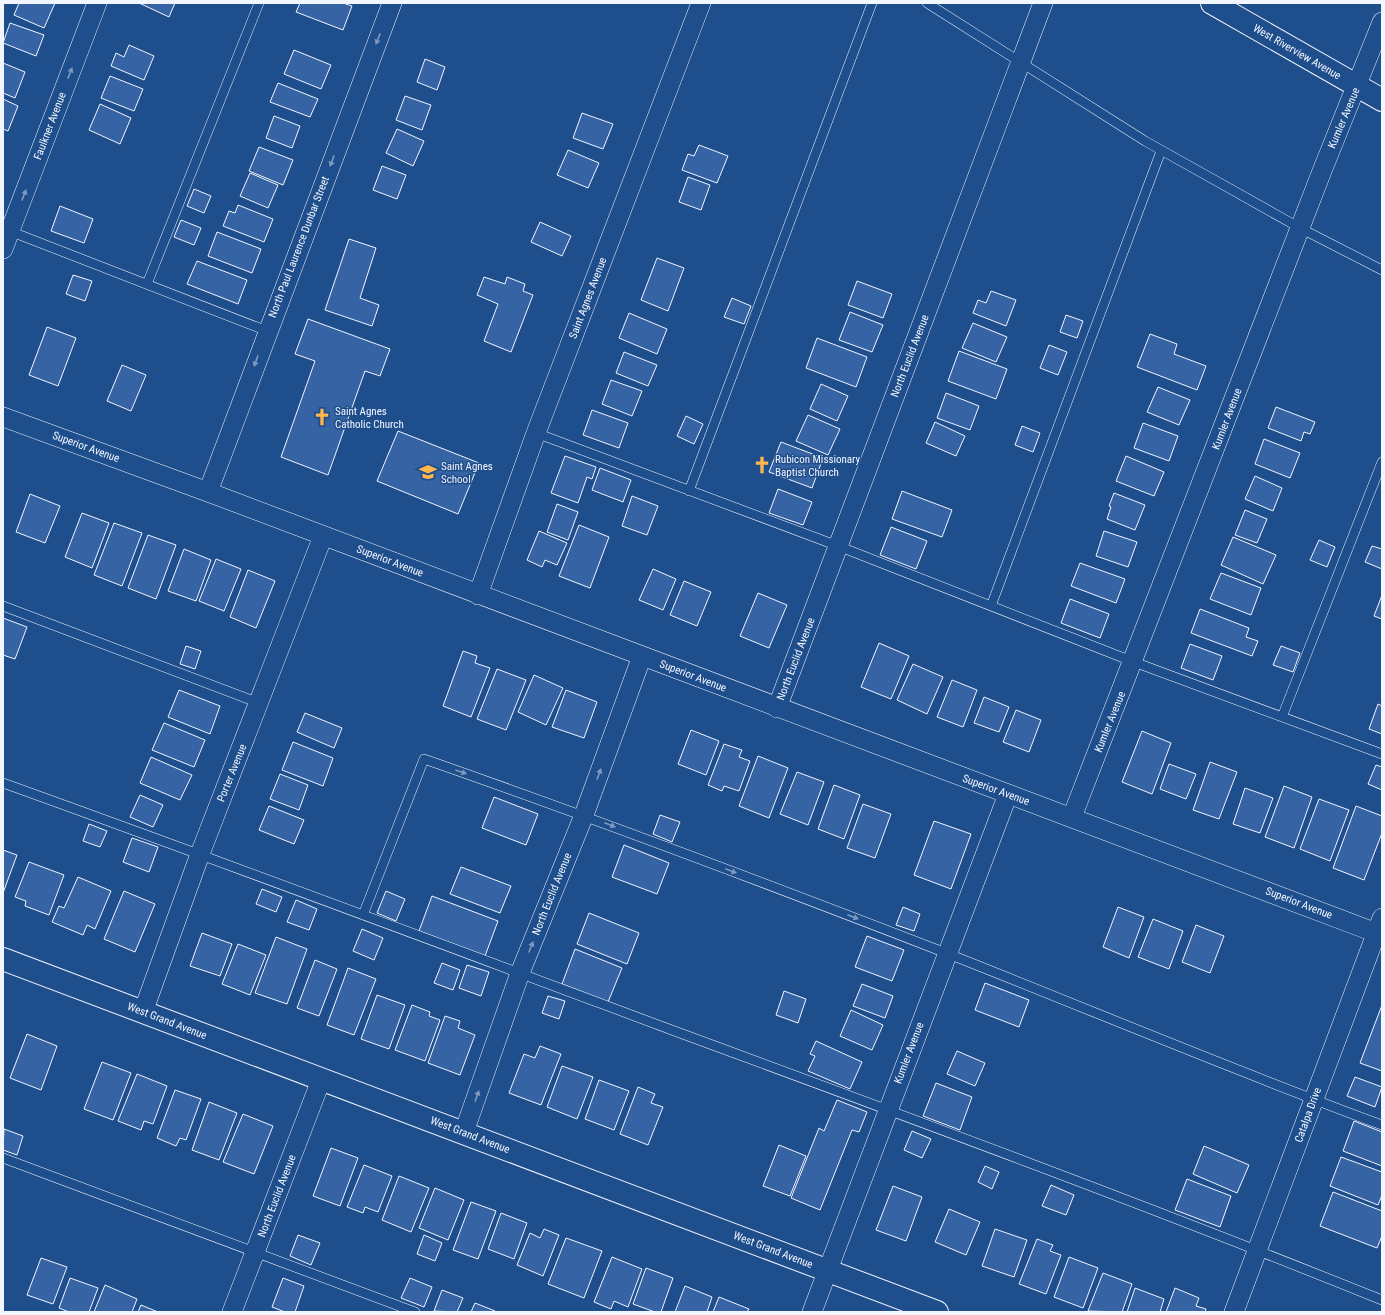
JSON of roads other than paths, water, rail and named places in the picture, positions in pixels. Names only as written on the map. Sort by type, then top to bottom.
[{"type":"street","name":"Faulkner Avenue","points":[[3,249],[6,230],[97,3]]},
{"type":"street","name":"North Paul Laurence Dunbar Street","points":[[208,492],[392,3]]},
{"type":"street","name":"Saint Agnes Avenue","points":[[478,595],[536,433],[701,3]]},
{"type":"street","name":"North Euclid Avenue","points":[[777,708],[1043,3]]},
{"type":"street","name":"West Riverview Avenue","points":[[1212,3],[1382,100]]},
{"type":"street","name":"Kumler Avenue","points":[[1072,817],[1134,662],[1300,228],[1382,22]]},
{"type":"street","name":"Superior Avenue","points":[[5,423],[208,492],[1008,794],[1380,928]]},
{"type":"street","name":"Porter Avenue","points":[[143,1012],[200,854],[323,536]]},
{"type":"street","name":"North Euclid Avenue","points":[[464,1132],[520,973],[584,815],[642,656]]},
{"type":"street","name":"Kumler Avenue","points":[[812,1312],[887,1110],[1008,794]]},
{"type":"street","name":"Catalpa Drive","points":[[1234,1312],[1380,928]]},
{"type":"street","name":"West Grand Avenue","points":[[3,959],[937,1312]]},
{"type":"street","name":"North Euclid Avenue","points":[[232,1312],[321,1080]]},
{"type":"lane","points":[[147,284],[259,3]]},
{"type":"lane","points":[[690,491],[872,3]]},
{"type":"lane","points":[[927,3],[1161,151],[1300,228],[1382,270]]},
{"type":"lane","points":[[991,606],[1161,151]]},
{"type":"lane","points":[[6,230],[268,331]]},
{"type":"lane","points":[[536,433],[838,546],[1134,662],[1382,754]]},
{"type":"lane","points":[[1282,717],[1382,462]]},
{"type":"lane","points":[[3,606],[259,703]]},
{"type":"lane","points":[[363,915],[424,759],[584,815],[947,953],[1314,1100],[1382,1125]]},
{"type":"lane","points":[[3,783],[200,854],[887,1110],[1258,1250],[1382,1300]]},
{"type":"lane","points":[[3,1158],[415,1312]]},
{"type":"place","name":"Saint Agnes Catholic Church","points":[[322,417]]},
{"type":"place","name":"Rubicon Missionary Baptist Church","points":[[762,465]]},
{"type":"place","name":"Saint Agnes School","points":[[428,472]]}]
